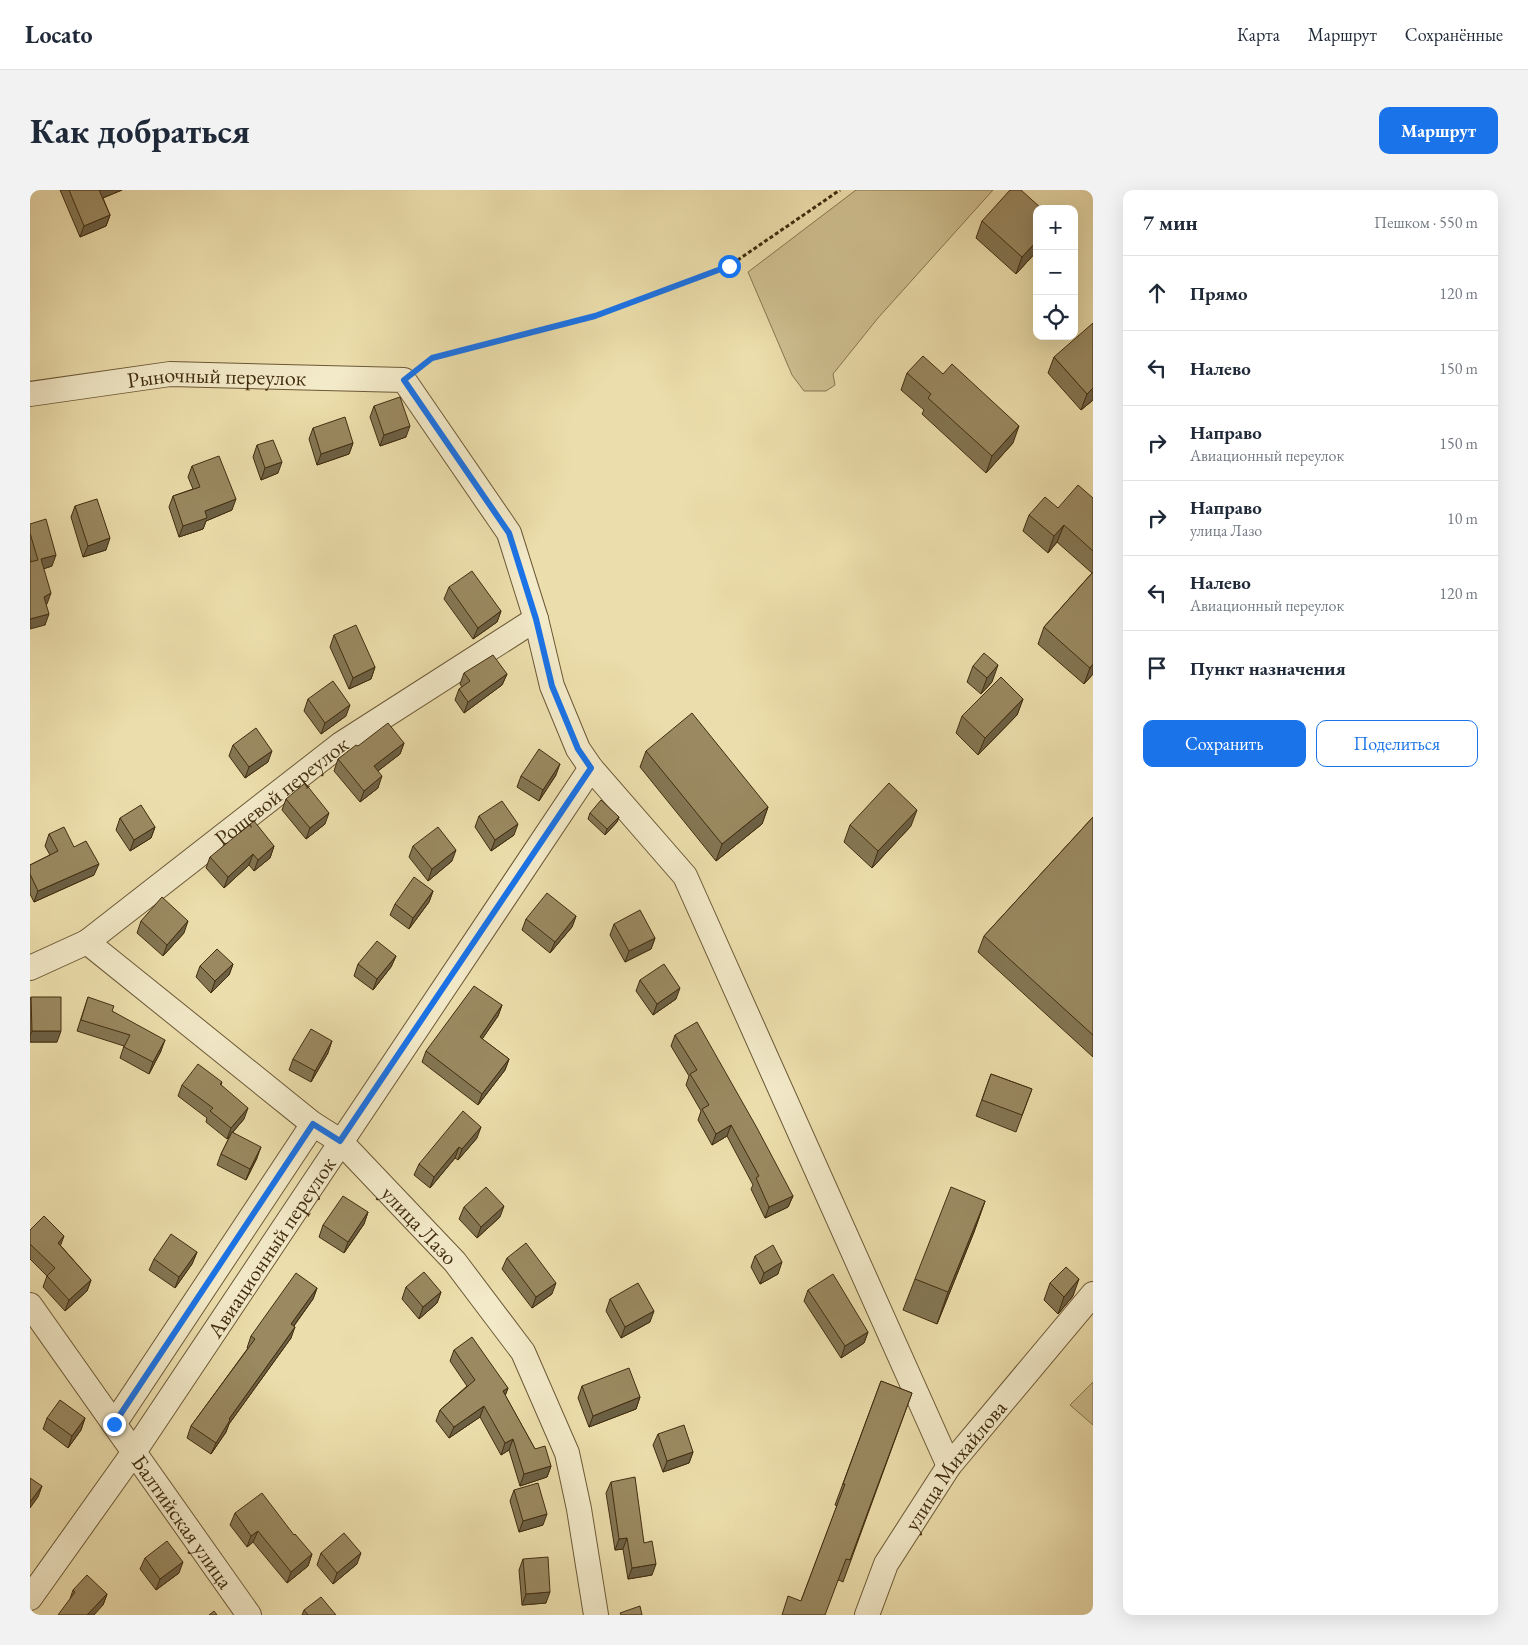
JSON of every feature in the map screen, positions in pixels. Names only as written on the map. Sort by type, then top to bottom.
[{"type":"street","name":"Рыночный переулок","points":[[30,394],[170,374],[404,380]]},
{"type":"street","points":[[404,380],[509,533],[536,619],[552,686],[578,749],[591,768],[685,876],[948,1466]]},
{"type":"street","name":"Рощевой переулок","points":[[30,968],[87,942],[341,744],[536,619]]},
{"type":"street","name":"Авиационный переулок","points":[[30,1598],[134,1452],[591,768]]},
{"type":"street","name":"улица Лазо","points":[[87,942],[313,1124],[340,1141],[455,1262],[522,1352],[567,1453],[579,1509],[596,1615]]},
{"type":"street","name":"Авиационный переулок","points":[[114,1424],[313,1124]]},
{"type":"street","name":"улица Михайлова","points":[[867,1615],[886,1564],[948,1466],[985,1425],[1093,1294]]},
{"type":"street","name":"Балтийская улица","points":[[30,1305],[249,1615]]},
{"type":"path","points":[[404,380],[432,358],[595,316],[729,266],[840,190]]},
{"type":"shaded area","points":[[856,190],[993,190],[878,318],[833,374],[835,385],[826,391],[804,391],[792,375],[748,272]]},
{"type":"shaded area","points":[[1093,1382],[1093,1425],[1070,1405]]},
{"type":"building","points":[[69,190],[99,190],[110,215],[84,226]]},
{"type":"building","points":[[1010,190],[1021,190],[1038,205],[1033,205],[1033,245],[1022,257],[982,221]]},
{"type":"building","points":[[1093,323],[1093,388],[1087,394],[1054,357],[1074,340],[1078,340],[1078,336]]},
{"type":"building","points":[[923,356],[943,374],[952,364],[1019,426],[992,456],[928,398],[931,394],[907,373]]},
{"type":"building","points":[[400,397],[410,426],[384,435],[374,406]]},
{"type":"building","points":[[345,417],[353,443],[321,454],[313,428]]},
{"type":"building","points":[[273,440],[282,462],[265,468],[257,445]]},
{"type":"building","points":[[219,456],[236,499],[205,511],[207,518],[183,526],[173,496],[200,487],[192,466]]},
{"type":"building","points":[[1078,485],[1093,498],[1093,551],[1064,525],[1054,536],[1029,515],[1045,497],[1058,508]]},
{"type":"building","points":[[97,499],[110,538],[88,546],[75,506]]},
{"type":"building","points":[[46,519],[56,555],[41,559],[51,593],[44,597],[49,614],[30,619],[30,562],[38,560],[30,533],[30,524]]},
{"type":"building","points":[[472,571],[501,611],[478,628],[449,587]]},
{"type":"building","points":[[1093,572],[1093,664],[1090,668],[1044,627]]},
{"type":"building","points":[[356,625],[375,667],[353,678],[334,635]]},
{"type":"building","points":[[984,653],[998,665],[987,678],[973,666]]},
{"type":"building","points":[[493,655],[507,674],[468,702],[459,689],[470,681],[464,673]]},
{"type":"building","points":[[1001,677],[1023,699],[985,738],[962,716]]},
{"type":"building","points":[[333,681],[350,705],[325,723],[308,699]]},
{"type":"building","points":[[692,713],[768,807],[722,844],[646,751]]},
{"type":"building","points":[[388,723],[404,743],[374,766],[382,776],[364,791],[338,759]]},
{"type":"building","points":[[256,728],[272,751],[249,767],[233,745]]},
{"type":"building","points":[[539,749],[560,764],[543,790],[521,776]]},
{"type":"building","points":[[305,783],[329,813],[310,828],[286,799]]},
{"type":"building","points":[[889,783],[917,810],[878,851],[850,825]]},
{"type":"building","points":[[601,800],[619,817],[607,829],[590,813]]},
{"type":"building","points":[[502,801],[518,824],[495,840],[479,816]]},
{"type":"building","points":[[141,805],[155,827],[134,840],[120,818]]},
{"type":"building","points":[[1093,817],[1093,1035],[984,936]]},
{"type":"building","points":[[254,821],[274,846],[258,860],[253,854],[228,877],[210,857]]},
{"type":"building","points":[[64,827],[74,847],[86,841],[99,864],[38,891],[30,874],[30,865],[58,851],[49,834]]},
{"type":"building","points":[[438,827],[456,850],[432,869],[413,846]]},
{"type":"building","points":[[414,877],[433,891],[413,918],[395,904]]},
{"type":"building","points":[[547,893],[576,916],[555,942],[526,919]]},
{"type":"building","points":[[162,897],[188,921],[167,945],[141,921]]},
{"type":"building","points":[[640,910],[655,938],[629,951],[614,924]]},
{"type":"building","points":[[377,941],[396,956],[377,979],[358,964]]},
{"type":"building","points":[[217,949],[233,964],[215,981],[200,966]]},
{"type":"building","points":[[664,964],[680,988],[657,1004],[640,980]]},
{"type":"building","points":[[474,986],[502,1005],[480,1037],[509,1059],[482,1094],[426,1051]]},
{"type":"building","points":[[31,997],[61,997],[61,1031],[32,1031]]},
{"type":"building","points":[[88,997],[114,1006],[112,1011],[165,1040],[153,1062],[124,1047],[130,1035],[81,1020]]},
{"type":"building","points":[[697,1022],[793,1196],[769,1207],[756,1178],[759,1176],[731,1125],[716,1134],[702,1109],[709,1105],[690,1074],[697,1070],[675,1035]]},
{"type":"building","points":[[311,1029],[332,1041],[315,1071],[293,1059]]},
{"type":"building","points":[[198,1064],[222,1082],[220,1084],[248,1108],[231,1128],[210,1111],[213,1108],[182,1085]]},
{"type":"building","points":[[991,1074],[1032,1089],[1022,1115],[982,1100]]},
{"type":"building","points":[[463,1111],[481,1127],[462,1149],[459,1147],[434,1177],[419,1164]]},
{"type":"building","points":[[232,1132],[261,1147],[250,1169],[221,1154]]},
{"type":"building","points":[[486,1187],[504,1206],[481,1227],[464,1207]]},
{"type":"building","points":[[951,1187],[985,1201],[948,1292],[915,1279]]},
{"type":"building","points":[[343,1196],[368,1212],[348,1242],[323,1225]]},
{"type":"building","points":[[44,1216],[64,1236],[58,1243],[91,1280],[69,1300],[47,1276],[55,1268],[30,1244],[30,1230]]},
{"type":"building","points":[[171,1234],[197,1252],[179,1277],[154,1259]]},
{"type":"building","points":[[526,1243],[556,1283],[536,1297],[507,1258]]},
{"type":"building","points":[[773,1245],[782,1262],[764,1273],[755,1256]]},
{"type":"building","points":[[1066,1267],[1079,1279],[1064,1297],[1050,1283]]},
{"type":"building","points":[[424,1272],[441,1292],[423,1307],[406,1287]]},
{"type":"building","points":[[296,1273],[317,1288],[291,1324],[295,1327],[229,1419],[216,1443],[191,1426],[255,1339],[251,1336]]},
{"type":"building","points":[[833,1274],[868,1332],[845,1346],[808,1290]]},
{"type":"building","points":[[638,1283],[654,1311],[625,1327],[610,1299]]},
{"type":"building","points":[[472,1337],[508,1388],[503,1391],[535,1449],[545,1446],[551,1466],[524,1474],[513,1439],[505,1443],[484,1406],[454,1427],[440,1410],[475,1380],[454,1350]]},
{"type":"building","points":[[629,1368],[640,1397],[593,1416],[582,1386]]},
{"type":"building","points":[[881,1381],[912,1393],[850,1560],[846,1559],[825,1615],[782,1615],[788,1596],[801,1601]]},
{"type":"building","points":[[60,1400],[85,1418],[72,1436],[47,1418]]},
{"type":"building","points":[[684,1425],[693,1452],[667,1461],[658,1434]]},
{"type":"building","points":[[635,1477],[644,1543],[652,1541],[656,1564],[632,1568],[627,1538],[619,1539],[611,1482]]},
{"type":"building","points":[[30,1478],[42,1486],[30,1502]]},
{"type":"building","points":[[538,1483],[547,1514],[523,1521],[514,1490]]},
{"type":"building","points":[[262,1493],[294,1535],[312,1554],[291,1572],[258,1531],[251,1536],[235,1513]]},
{"type":"building","points":[[344,1533],[361,1553],[337,1573],[321,1553]]},
{"type":"building","points":[[167,1541],[183,1562],[160,1579],[145,1558]]},
{"type":"building","points":[[548,1557],[550,1592],[526,1594],[523,1559]]},
{"type":"building","points":[[87,1575],[107,1594],[87,1615],[58,1615],[75,1592],[73,1590]]},
{"type":"building","points":[[321,1597],[336,1615],[308,1615],[304,1610]]},
{"type":"building","points":[[640,1606],[642,1615],[621,1615],[620,1613]]},
{"type":"building","points":[[214,1611],[217,1615],[209,1615]]},
{"type":"route","points":[[114,1424],[313,1124],[340,1141],[591,768],[578,749],[552,686],[536,619],[509,533],[404,380],[432,358],[505,341],[595,316],[729,266]]}]
